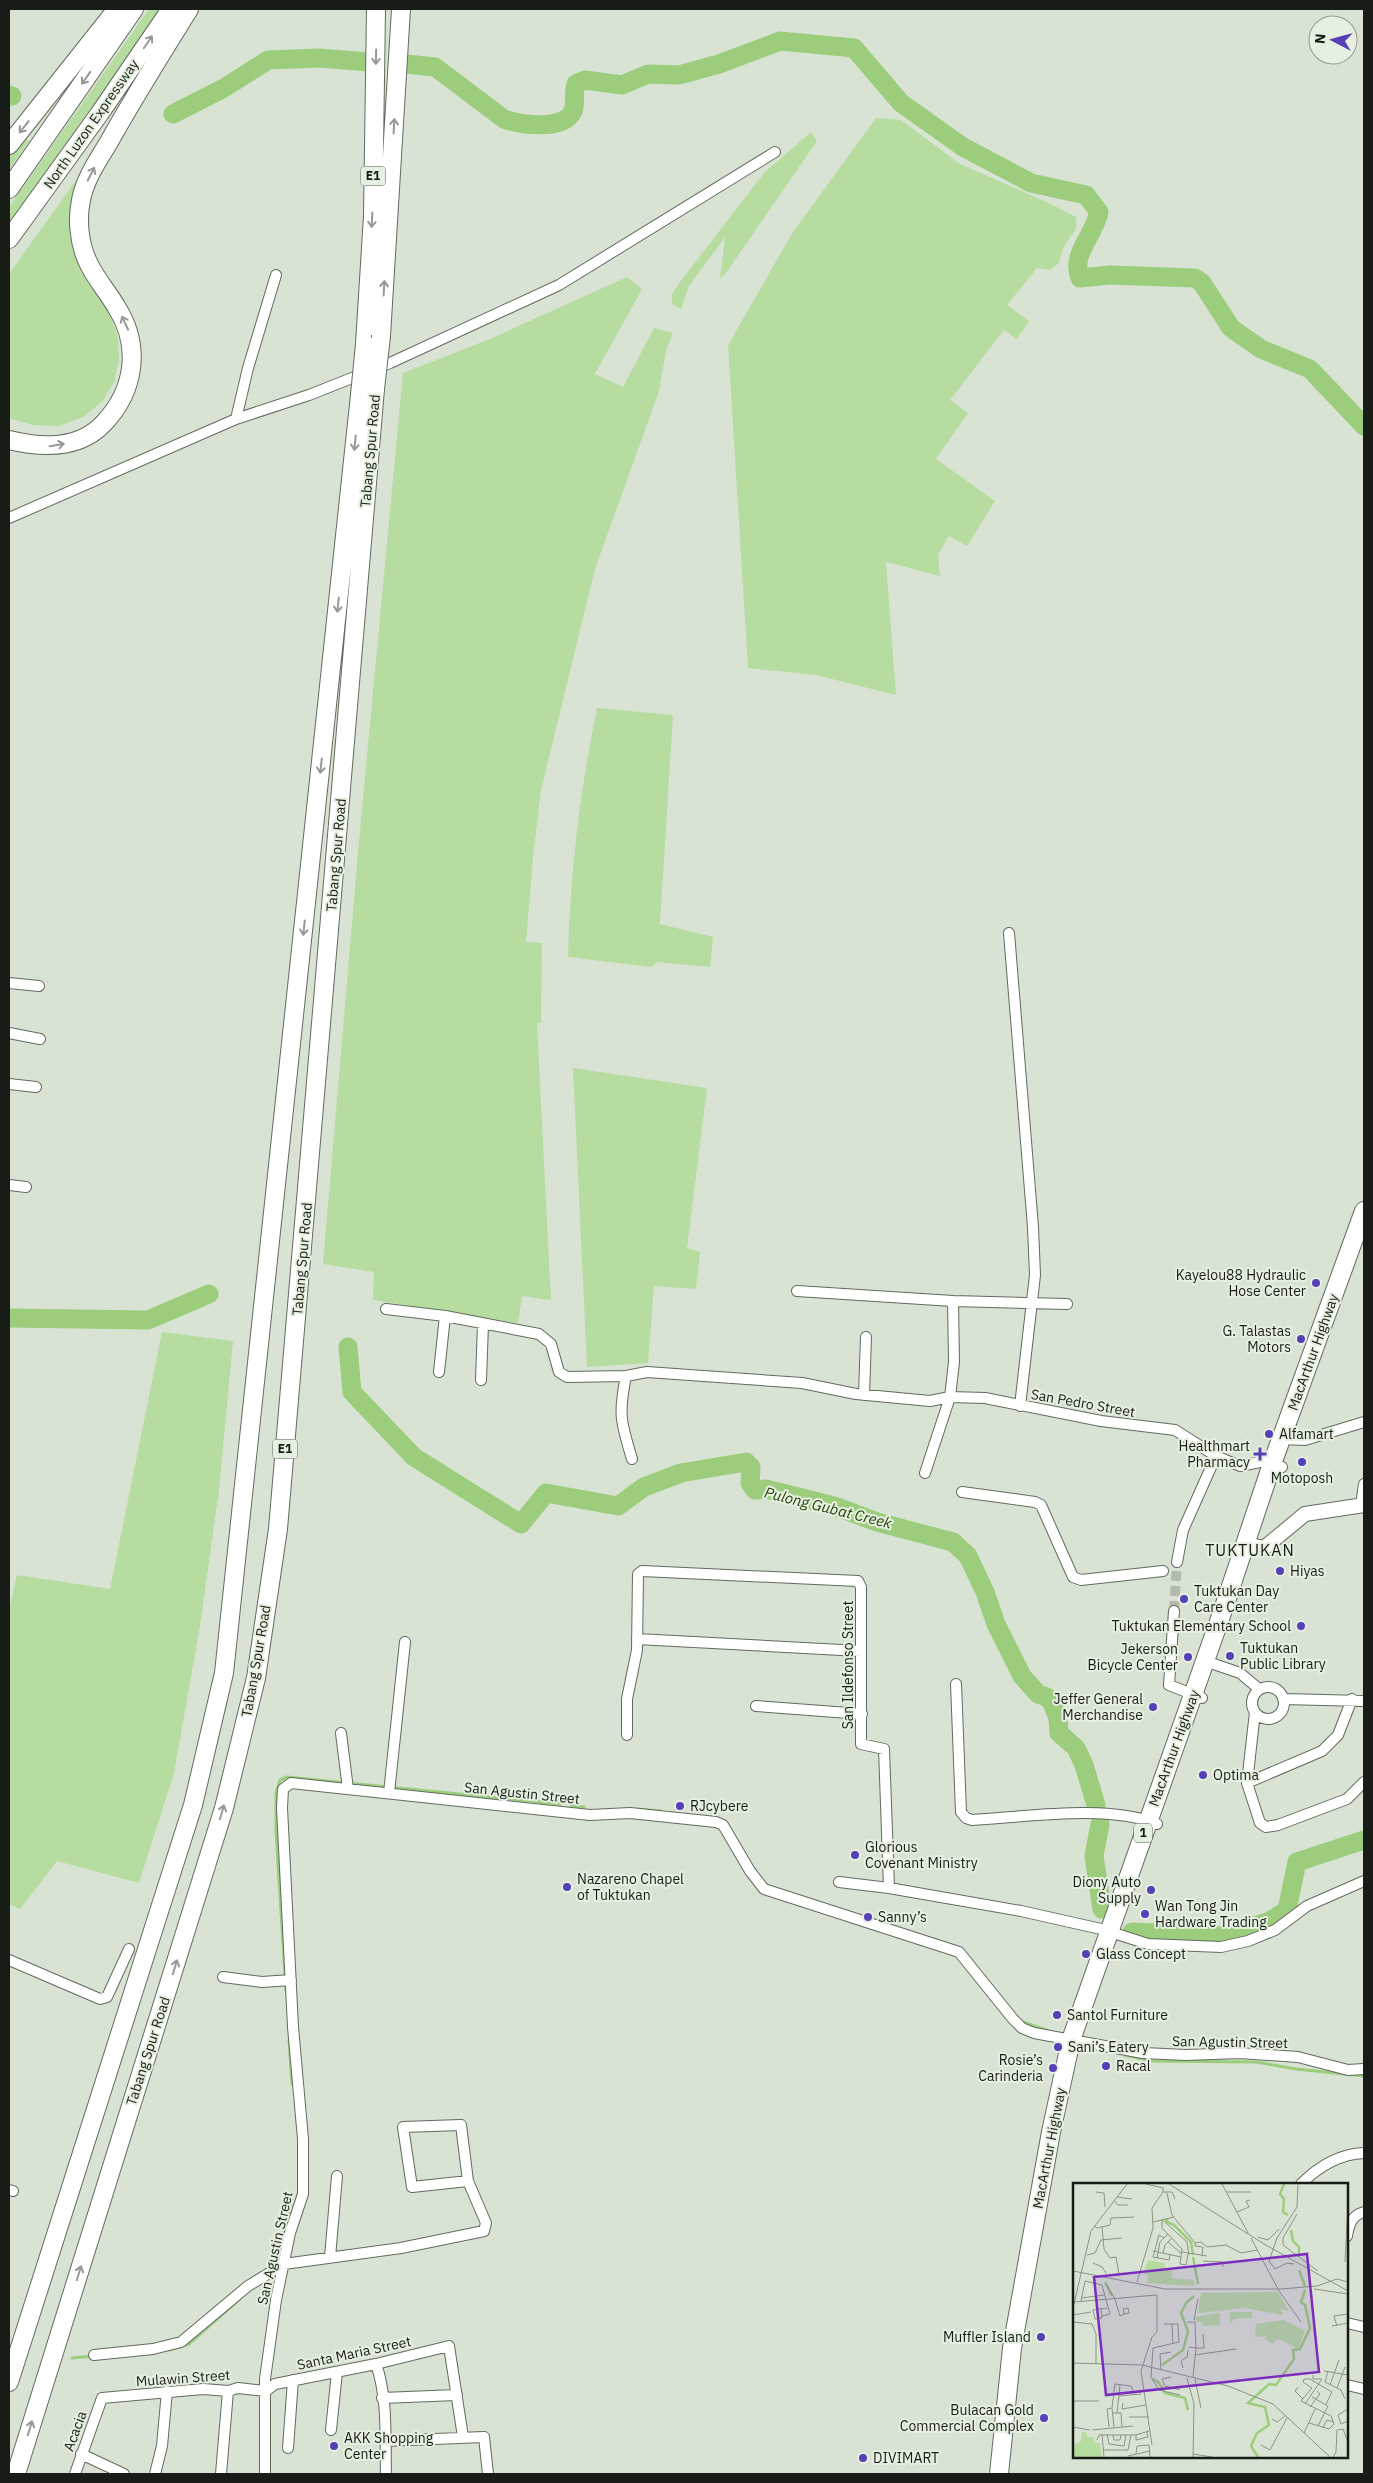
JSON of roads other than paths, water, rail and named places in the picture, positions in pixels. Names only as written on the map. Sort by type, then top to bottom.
[{"type":"highway","points":[[9,145],[117,9]]},
{"type":"highway","points":[[9,188],[134,9]]},
{"type":"highway","name":"North Luzon Expressway","points":[[9,239],[100,113],[171,9]]},
{"type":"highway","points":[[9,440],[47,446],[73,442],[100,427],[112,414],[126,392],[132,369],[129,332],[117,307],[87,260],[79,223],[81,199],[90,176],[134,97],[189,9]]},
{"type":"highway","name":"Tabang Spur Road","points":[[16,2474],[224,1808],[256,1678],[278,1529],[368,392],[365,344],[373,216],[376,9]]},
{"type":"highway","name":"Tabang Spur Road","points":[[9,2382],[193,1805],[224,1673],[368,392],[381,336],[401,9]]},
{"type":"highway","name":"MacArthur Highway","points":[[1288,1439],[1364,1211]]},
{"type":"highway","name":"MacArthur Highway","points":[[998,2474],[1012,2348],[1048,2148],[1076,2040],[1277,1466],[1364,1240]]},
{"type":"highway","name":"MacArthur Highway","points":[[1010,2474],[1023,2350],[1076,2040]]},
{"type":"street","points":[[9,518],[236,419],[309,395],[390,363],[558,285],[775,152]]},
{"type":"street","points":[[236,419],[248,368],[276,274]]},
{"type":"street","points":[[1008,933],[1033,1227],[1034,1274],[1032,1305],[1020,1406]]},
{"type":"street","points":[[9,983],[39,986]]},
{"type":"street","points":[[9,1033],[40,1039]]},
{"type":"street","points":[[9,1084],[36,1087]]},
{"type":"street","points":[[9,1185],[26,1187]]},
{"type":"street","points":[[797,1291],[1032,1305],[1036,1303],[1067,1304]]},
{"type":"street","points":[[925,1473],[950,1397],[954,1362],[953,1301]]},
{"type":"street","points":[[386,1310],[445,1316],[483,1324],[481,1380]]},
{"type":"street","points":[[439,1372],[445,1316]]},
{"type":"street","name":"San Pedro Street","points":[[483,1324],[539,1334],[551,1344],[559,1372],[567,1377],[626,1376],[647,1372],[802,1382],[864,1395],[930,1401],[950,1397],[985,1398],[1100,1421],[1175,1430],[1216,1456],[1240,1466],[1265,1461],[1277,1466]]},
{"type":"street","points":[[864,1395],[866,1337]]},
{"type":"street","points":[[626,1376],[620,1403],[620,1417],[632,1459]]},
{"type":"street","points":[[1288,1439],[1319,1436],[1364,1422]]},
{"type":"street","points":[[1177,1562],[1183,1530],[1216,1456]]},
{"type":"street","points":[[1250,1546],[1264,1548],[1305,1514],[1362,1505],[1364,1484]]},
{"type":"street","points":[[962,1492],[1035,1502],[1041,1505],[1073,1577],[1081,1580],[1163,1571]]},
{"type":"street","name":"San Ildefonso Street","points":[[628,1736],[627,1699],[637,1639],[638,1574],[642,1570],[858,1581],[861,1587],[861,1744],[884,1749],[889,1888]]},
{"type":"street","points":[[1174,1611],[1169,1685],[1198,1696]]},
{"type":"street","points":[[637,1639],[860,1652]]},
{"type":"street","points":[[389,1793],[405,1642]]},
{"type":"street","points":[[1209,1662],[1240,1673],[1259,1689]]},
{"type":"street","points":[[956,1684],[961,1812],[966,1818],[972,1820],[1091,1813],[1152,1822]]},
{"type":"street","points":[[1255,1712],[1262,1718],[1275,1718],[1283,1709],[1284,1699],[1276,1689],[1270,1686],[1259,1689],[1252,1703],[1255,1712],[1247,1784],[1260,1823],[1266,1827],[1278,1825],[1346,1800],[1364,1782]]},
{"type":"street","points":[[1284,1699],[1352,1699],[1364,1701]]},
{"type":"street","points":[[1247,1784],[1322,1751],[1338,1735],[1352,1699]]},
{"type":"street","points":[[756,1706],[862,1714]]},
{"type":"street","points":[[340,1733],[348,1789]]},
{"type":"street","name":"San Agustin Street","points":[[265,2474],[265,2379],[276,2300],[290,2233],[303,2194],[303,2139],[291,1980],[283,1789],[291,1783],[590,1815],[630,1813],[716,1822],[723,1826],[754,1878],[764,1889],[951,1948],[958,1952],[1013,2019],[1022,2028],[1034,2033],[1143,2053],[1186,2055],[1239,2053],[1298,2057],[1348,2070],[1364,2069]]},
{"type":"street","points":[[839,1882],[889,1888],[1021,1912],[1148,1944],[1221,1947],[1248,1941],[1275,1930],[1307,1906],[1364,1881]]},
{"type":"street","points":[[9,1960],[100,1999],[107,1997],[129,1950]]},
{"type":"street","points":[[222,1977],[262,1982],[291,1980]]},
{"type":"street","points":[[94,2355],[153,2349],[181,2342],[248,2286],[284,2264],[400,2248],[484,2232],[486,2223],[468,2181],[461,2125],[402,2127],[412,2187],[468,2181]]},
{"type":"street","points":[[1302,2183],[1318,2168],[1342,2157],[1364,2153]]},
{"type":"street","points":[[330,2257],[337,2176]]},
{"type":"street","points":[[1348,2230],[1349,2223],[1358,2214],[1364,2212]]},
{"type":"street","points":[[1348,2323],[1364,2327]]},
{"type":"street","name":"Santa Maria Street","points":[[266,2391],[275,2384],[376,2364],[449,2346],[457,2394]]},
{"type":"street","points":[[376,2364],[381,2378],[386,2441],[386,2474]]},
{"type":"street","points":[[331,2430],[337,2372]]},
{"type":"street","points":[[288,2448],[293,2380]]},
{"type":"street","points":[[1348,2385],[1364,2389]]},
{"type":"street","name":"Mulawin Street","points":[[102,2398],[203,2388],[228,2391],[238,2388],[266,2391]]},
{"type":"street","points":[[155,2474],[162,2446],[167,2391]]},
{"type":"street","points":[[221,2474],[228,2391]]},
{"type":"street","points":[[382,2398],[457,2394],[463,2437]]},
{"type":"street","name":"Acacia","points":[[75,2474],[102,2398]]},
{"type":"street","points":[[386,2441],[484,2437],[488,2474]]},
{"type":"street","points":[[81,2454],[124,2474]]},
{"type":"waterway","points":[[406,64],[435,67],[504,119],[541,125],[561,122],[568,117],[574,108],[576,84],[585,80],[622,85],[648,74],[679,75],[719,64],[780,41],[854,48],[901,103],[963,147],[1031,183],[1086,195],[1099,212],[1078,261],[1080,278],[1110,275],[1195,278],[1202,283],[1231,328],[1261,349],[1310,369],[1364,426]]},
{"type":"waterway","points":[[173,114],[224,88],[268,60],[319,58],[369,62]]},
{"type":"waterway","name":"Pulong Gubat Creek","points":[[9,1318],[148,1320],[209,1294]]},
{"type":"waterway","name":"Pulong Gubat Creek","points":[[348,1347],[352,1392],[414,1457],[521,1524],[546,1493],[618,1506],[644,1487],[681,1473],[746,1462],[751,1467],[750,1483],[755,1490],[766,1489],[834,1506],[877,1522],[953,1542],[968,1556],[985,1592],[996,1624],[1022,1676],[1038,1694],[1047,1697],[1052,1703],[1058,1718],[1059,1733],[1076,1748],[1084,1765],[1096,1805]]},
{"type":"waterway","points":[[286,1991],[276,1831],[276,1793],[280,1780],[287,1777],[560,1804]]},
{"type":"waterway","points":[[571,1806],[584,1807]]},
{"type":"waterway","points":[[638,1809],[661,1811]]},
{"type":"waterway","name":"Pulong Gubat Creek","points":[[1100,1824],[1094,1856],[1102,1909]]},
{"type":"waterway","name":"Pulong Gubat Creek","points":[[1132,1932],[1225,1936],[1270,1921],[1287,1910],[1297,1862],[1364,1840]]},
{"type":"waterway","points":[[1020,2021],[1049,2031]]},
{"type":"waterway","points":[[289,2040],[292,2084]]},
{"type":"waterway","points":[[1124,2055],[1152,2061],[1256,2062],[1296,2069],[1364,2076]]},
{"type":"waterway","points":[[278,2260],[291,2201]]},
{"type":"waterway","points":[[169,2350],[189,2344],[240,2299]]},
{"type":"waterway","points":[[72,2358],[93,2356]]},
{"type":"tunnel","points":[[1174,1611],[1177,1562]]},
{"type":"place","name":"Kayelou88 Hydraulic Hose Center","points":[[1316,1283]]},
{"type":"place","name":"G. Talastas Motors","points":[[1301,1339]]},
{"type":"place","name":"Alfamart","points":[[1269,1434]]},
{"type":"place","name":"Healthmart Pharmacy","points":[[1260,1454]]},
{"type":"place","name":"Motoposh","points":[[1302,1462]]},
{"type":"place","name":"Hiyas","points":[[1280,1571]]},
{"type":"place","name":"Tuktukan Day Care Center","points":[[1184,1599]]},
{"type":"place","name":"Tuktukan Elementary School","points":[[1301,1626]]},
{"type":"place","name":"Tuktukan Public Library","points":[[1230,1656]]},
{"type":"place","name":"Jekerson Bicycle Center","points":[[1188,1657]]},
{"type":"place","name":"Jeffer General Merchandise","points":[[1153,1707]]},
{"type":"place","name":"Optima","points":[[1203,1775]]},
{"type":"place","name":"RJcybere","points":[[680,1806]]},
{"type":"place","name":"Glorious Covenant Ministry","points":[[855,1855]]},
{"type":"place","name":"Nazareno Chapel of Tuktukan","points":[[567,1887]]},
{"type":"place","name":"Diony Auto Supply","points":[[1151,1890]]},
{"type":"place","name":"Wan Tong Jin Hardware Trading","points":[[1145,1914]]},
{"type":"place","name":"Sanny’s","points":[[868,1917]]},
{"type":"place","name":"Glass Concept","points":[[1086,1954]]},
{"type":"place","name":"Santol Furniture","points":[[1057,2015]]},
{"type":"place","name":"Sani’s Eatery","points":[[1058,2047]]},
{"type":"place","name":"Racal","points":[[1106,2066]]},
{"type":"place","name":"Rosie’s Carinderia","points":[[1053,2068]]},
{"type":"place","name":"Muffler Island","points":[[1041,2337]]},
{"type":"place","name":"Bulacan Gold Commercial Complex","points":[[1044,2418]]},
{"type":"place","name":"AKK Shopping Center","points":[[334,2446]]},
{"type":"place","name":"DIVIMART","points":[[863,2458]]},
{"type":"district","name":"TUKTUKAN","points":[[1250,1550]]}]
